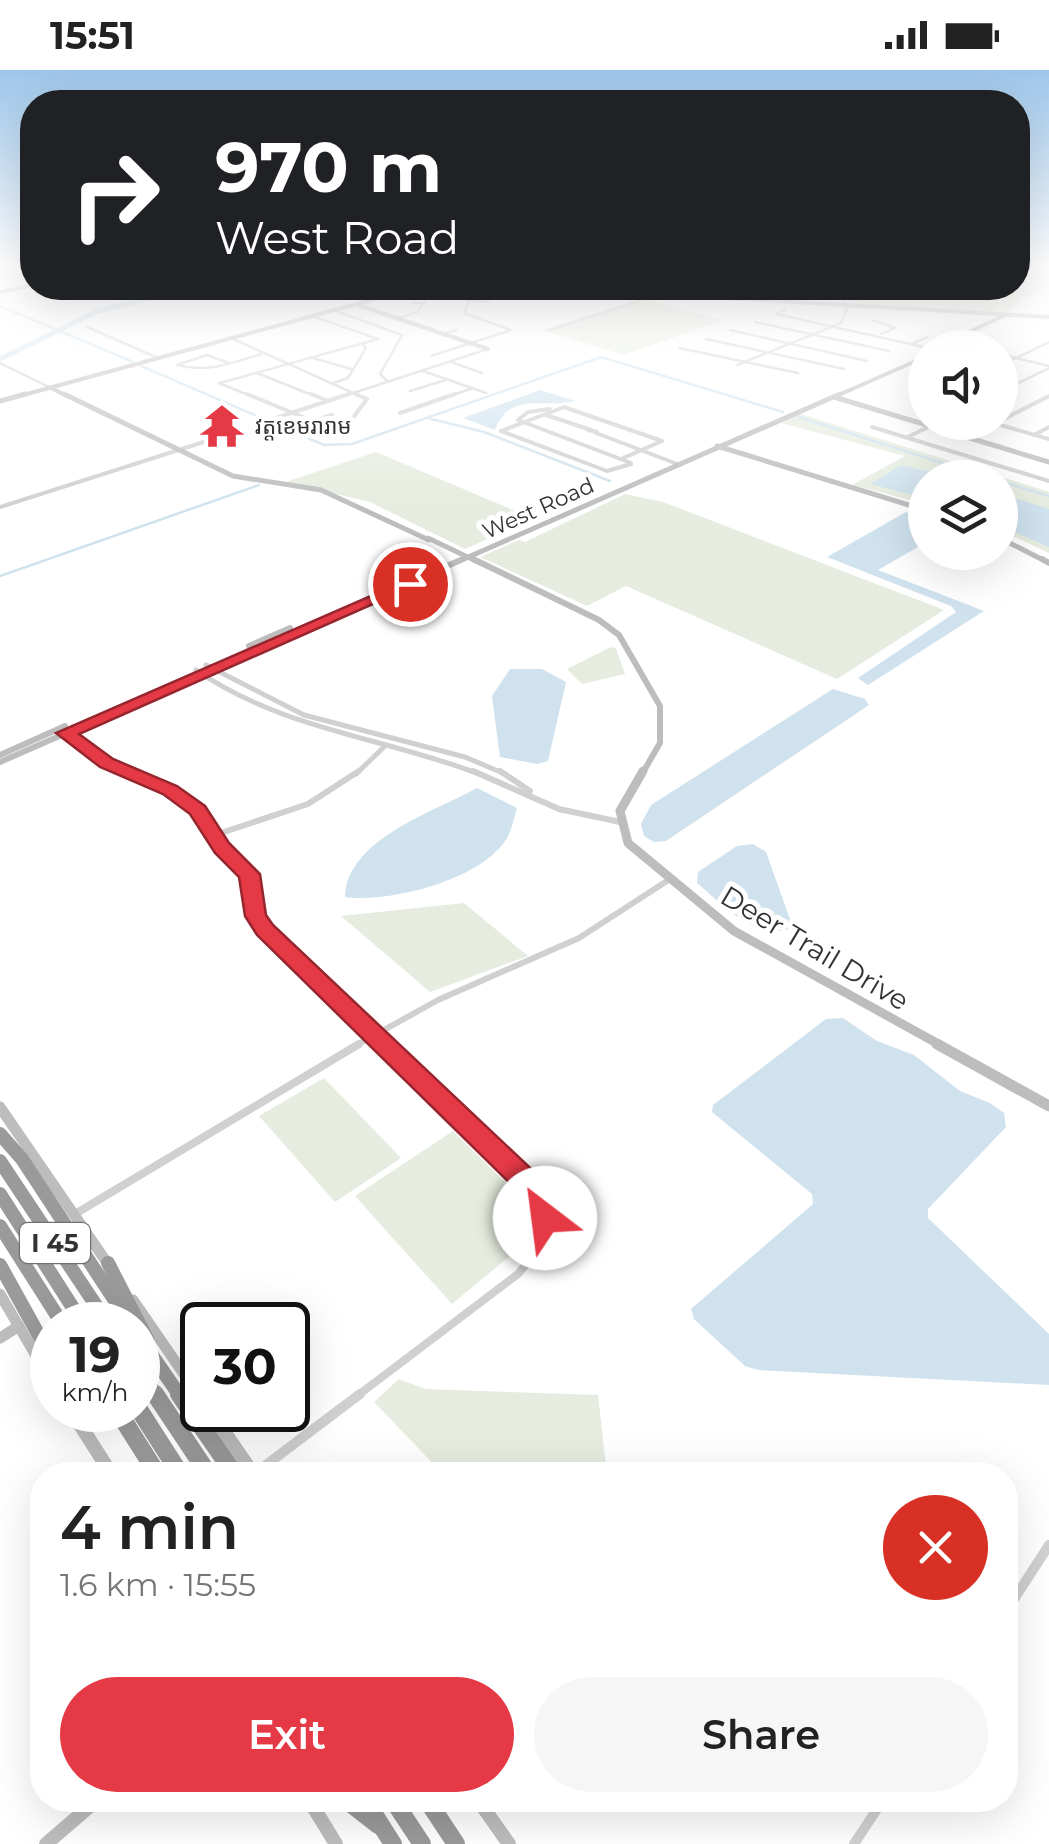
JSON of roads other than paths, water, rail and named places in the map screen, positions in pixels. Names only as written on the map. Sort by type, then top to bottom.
[{"type":"highway","points":[[0,1134],[116,1302]]},
{"type":"highway","name":"I 45","points":[[0,1161],[94,1302]]},
{"type":"highway","name":"I 45","points":[[4,1200],[69,1302]]},
{"type":"highway","name":"I 45","points":[[0,1226],[48,1302]]},
{"type":"highway","points":[[108,1263],[172,1388]]},
{"type":"highway","points":[[0,1264],[30,1319]]},
{"type":"highway","points":[[160,1369],[226,1462]]},
{"type":"highway","points":[[160,1401],[200,1462]]},
{"type":"highway","points":[[131,1432],[150,1462]]},
{"type":"highway","points":[[153,1432],[173,1462]]},
{"type":"highway","points":[[360,1812],[388,1837]]},
{"type":"highway","points":[[372,1812],[388,1837]]},
{"type":"highway","points":[[401,1812],[422,1844]]},
{"type":"highway","points":[[435,1812],[456,1844]]},
{"type":"main road","points":[[0,401],[188,350]]},
{"type":"main road","name":"West Road","points":[[0,759],[908,361]]},
{"type":"main road","points":[[49,388],[233,476],[321,490],[500,572],[614,630],[660,706],[660,743],[620,812],[620,822]]},
{"type":"main road","points":[[833,395],[908,416]]},
{"type":"main road","points":[[985,440],[1049,460]]},
{"type":"main road","points":[[720,445],[908,503]]},
{"type":"main road","points":[[1018,544],[1049,560]]},
{"type":"main road","name":"Deer Trail Drive","points":[[620,822],[628,843],[734,931],[1049,1106]]},
{"type":"main road","points":[[0,1106],[180,1369]]},
{"type":"main road","points":[[0,1294],[30,1345]]},
{"type":"main road","points":[[0,1338],[19,1326]]},
{"type":"main road","points":[[85,1432],[104,1462]]},
{"type":"main road","points":[[224,1432],[245,1462]]},
{"type":"main road","points":[[46,1844],[83,1812]]},
{"type":"main road","points":[[316,1812],[336,1844]]},
{"type":"main road","points":[[486,1812],[509,1844]]},
{"type":"street","points":[[139,350],[158,358]]},
{"type":"street","points":[[254,350],[283,364],[354,392],[366,400],[348,424],[334,430],[220,383],[283,364],[308,356],[336,350]]},
{"type":"street","points":[[333,383],[348,378],[365,350]]},
{"type":"street","points":[[388,382],[380,374],[394,350]]},
{"type":"street","points":[[431,356],[451,350]]},
{"type":"street","points":[[276,418],[488,350]]},
{"type":"street","points":[[689,350],[798,373]]},
{"type":"street","points":[[737,365],[770,350],[844,369]]},
{"type":"street","points":[[823,350],[867,361]]},
{"type":"street","points":[[879,350],[888,352]]},
{"type":"street","points":[[230,363],[207,355],[177,364],[198,372],[230,363],[261,354]]},
{"type":"street","points":[[308,356],[352,369]]},
{"type":"street","points":[[1018,359],[1049,367]]},
{"type":"street","points":[[450,362],[482,373]]},
{"type":"street","points":[[0,363],[49,388]]},
{"type":"street","points":[[1018,383],[1049,367]]},
{"type":"street","points":[[422,370],[486,393]]},
{"type":"street","points":[[256,372],[328,401]]},
{"type":"street","points":[[410,391],[448,379]]},
{"type":"street","points":[[400,413],[473,388]]},
{"type":"street","points":[[1018,411],[1049,396]]},
{"type":"street","points":[[521,422],[631,463],[610,472],[501,431],[521,422],[564,407],[662,441],[621,459]]},
{"type":"street","points":[[521,422],[520,417],[528,412],[556,410]]},
{"type":"street","points":[[543,414],[675,464]]},
{"type":"street","points":[[311,422],[332,415]]},
{"type":"street","points":[[872,427],[1049,481]]},
{"type":"street","points":[[1034,435],[1049,427]]},
{"type":"street","points":[[0,507],[241,430]]},
{"type":"street","points":[[1018,430],[1049,439]]},
{"type":"street","points":[[209,667],[266,700],[343,729],[471,762],[510,777],[534,795]]},
{"type":"street","points":[[198,672],[257,706],[337,736],[446,762],[534,795],[573,815],[620,822]]},
{"type":"street","points":[[337,736],[343,729]]},
{"type":"street","points":[[61,732],[106,763],[180,796],[249,874],[260,924],[534,1190],[545,1218],[542,1245],[518,1274],[271,1462]]},
{"type":"street","points":[[215,834],[330,796],[358,776],[390,740]]},
{"type":"street","points":[[74,1214],[438,1000],[580,938],[670,879]]},
{"type":"street","points":[[1018,1592],[1049,1545]]},
{"type":"street","points":[[854,1844],[874,1812]]},
{"type":"water","points":[[540,390],[575,401],[518,405],[501,418],[495,430],[463,418]]},
{"type":"water","points":[[901,465],[908,467],[908,494],[870,484]]},
{"type":"water","points":[[1018,499],[1049,509],[1049,547],[1018,534]]},
{"type":"water","points":[[908,513],[908,553],[878,570],[984,611],[868,685],[858,678],[956,612],[951,606],[827,557]]},
{"type":"water","points":[[510,669],[542,669],[566,682],[548,761],[537,764],[500,757],[492,696]]},
{"type":"water","points":[[833,689],[865,699],[869,705],[666,841],[654,842],[644,836],[641,824],[651,805]]},
{"type":"water","points":[[477,788],[517,808],[509,835],[495,853],[457,877],[434,886],[386,896],[345,897],[349,877],[376,843]]},
{"type":"water","points":[[753,844],[766,852],[791,922],[788,929],[775,931],[751,925],[697,883],[698,872],[737,846]]},
{"type":"water","points":[[843,1018],[877,1041],[914,1055],[960,1091],[1004,1113],[1006,1127],[928,1209],[928,1218],[1049,1334],[1049,1385],[758,1370],[745,1366],[694,1319],[691,1309],[813,1204],[812,1194],[712,1112],[713,1105],[826,1019]]},
{"type":"waterway","points":[[0,359],[19,350]]},
{"type":"waterway","points":[[104,350],[133,362]]},
{"type":"waterway","points":[[141,366],[324,445],[352,444],[601,357],[783,412]]},
{"type":"waterway","points":[[796,416],[933,460]]},
{"type":"waterway","points":[[427,418],[484,432],[610,481]]},
{"type":"waterway","points":[[0,576],[259,485]]},
{"type":"waterway","points":[[1018,487],[1049,496]]},
{"type":"place","name":"វត្តខេមរារាម","points":[[222,426]]}]
